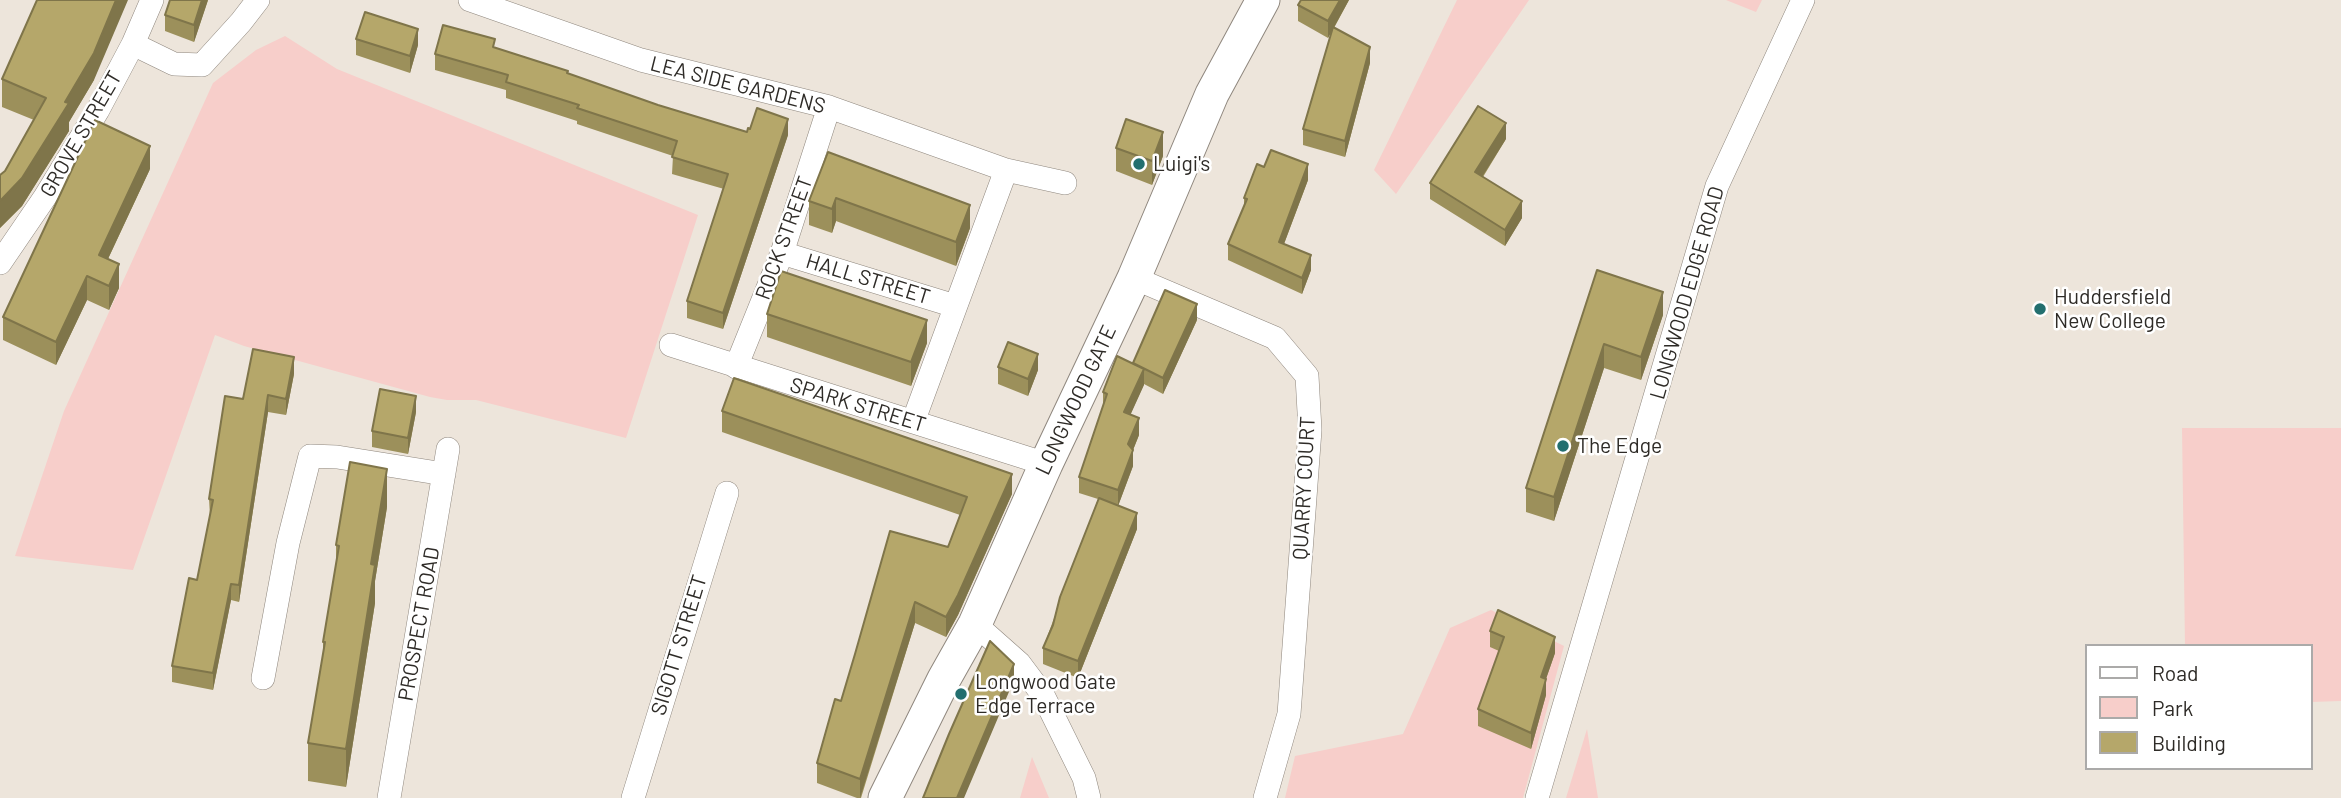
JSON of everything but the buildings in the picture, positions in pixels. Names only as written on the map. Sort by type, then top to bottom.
[{"type":"street","name":"GROVE STREET","points":[[0,263],[45,197],[98,110],[133,44],[152,0]]},
{"type":"street","points":[[133,44],[174,64],[202,65],[258,0]]},
{"type":"street","name":"LEA SIDE GARDENS","points":[[470,0],[641,60],[829,107],[1006,170],[1065,183]]},
{"type":"street","name":"LONGWOOD GATE","points":[[886,798],[975,624],[1045,464],[1134,278],[1212,94],[1263,0]]},
{"type":"street","name":"LONGWOOD EDGE ROAD","points":[[1537,798],[1717,186],[1803,0]]},
{"type":"street","name":"ROCK STREET","points":[[736,367],[782,253],[829,107]]},
{"type":"street","points":[[913,422],[1006,170]]},
{"type":"street","name":"HALL STREET","points":[[782,253],[955,306]]},
{"type":"street","name":"QUARRY COURT","points":[[1134,278],[1275,338],[1307,376],[1310,430],[1289,714],[1265,798]]},
{"type":"street","name":"SPARK STREET","points":[[671,345],[1045,464]]},
{"type":"street","name":"PROSPECT ROAD","points":[[389,798],[448,449]]},
{"type":"street","points":[[263,678],[288,543],[310,456],[337,457],[444,474]]},
{"type":"street","name":"SIGOTT STREET","points":[[633,798],[727,493]]},
{"type":"street","points":[[975,624],[1019,663],[1043,695],[1084,778],[1089,798]]},
{"type":"green space","points":[[1457,0],[1529,0],[1396,194],[1374,170]]},
{"type":"green space","points":[[1726,0],[1762,0],[1756,12]]},
{"type":"green space","points":[[285,36],[337,69],[698,215],[626,438],[476,400],[430,397],[244,346],[215,335],[133,570],[15,556],[64,411],[213,83],[256,50]]},
{"type":"green space","points":[[2182,428],[2341,428],[2341,701],[2313,702],[2313,644],[2185,644]]},
{"type":"green space","points":[[1491,610],[1564,646],[1523,798],[1285,798],[1295,756],[1403,734],[1450,628]]},
{"type":"green space","points":[[1587,729],[1598,798],[1566,798]]},
{"type":"green space","points":[[1032,757],[1049,798],[1020,798]]},
{"type":"place","name":"Luigi's","points":[[1139,164]]},
{"type":"place","name":"Huddersfield New College","points":[[2040,309]]},
{"type":"place","name":"The Edge","points":[[1563,446]]},
{"type":"place","name":"Longwood Gate Edge Terrace","points":[[961,694]]}]
